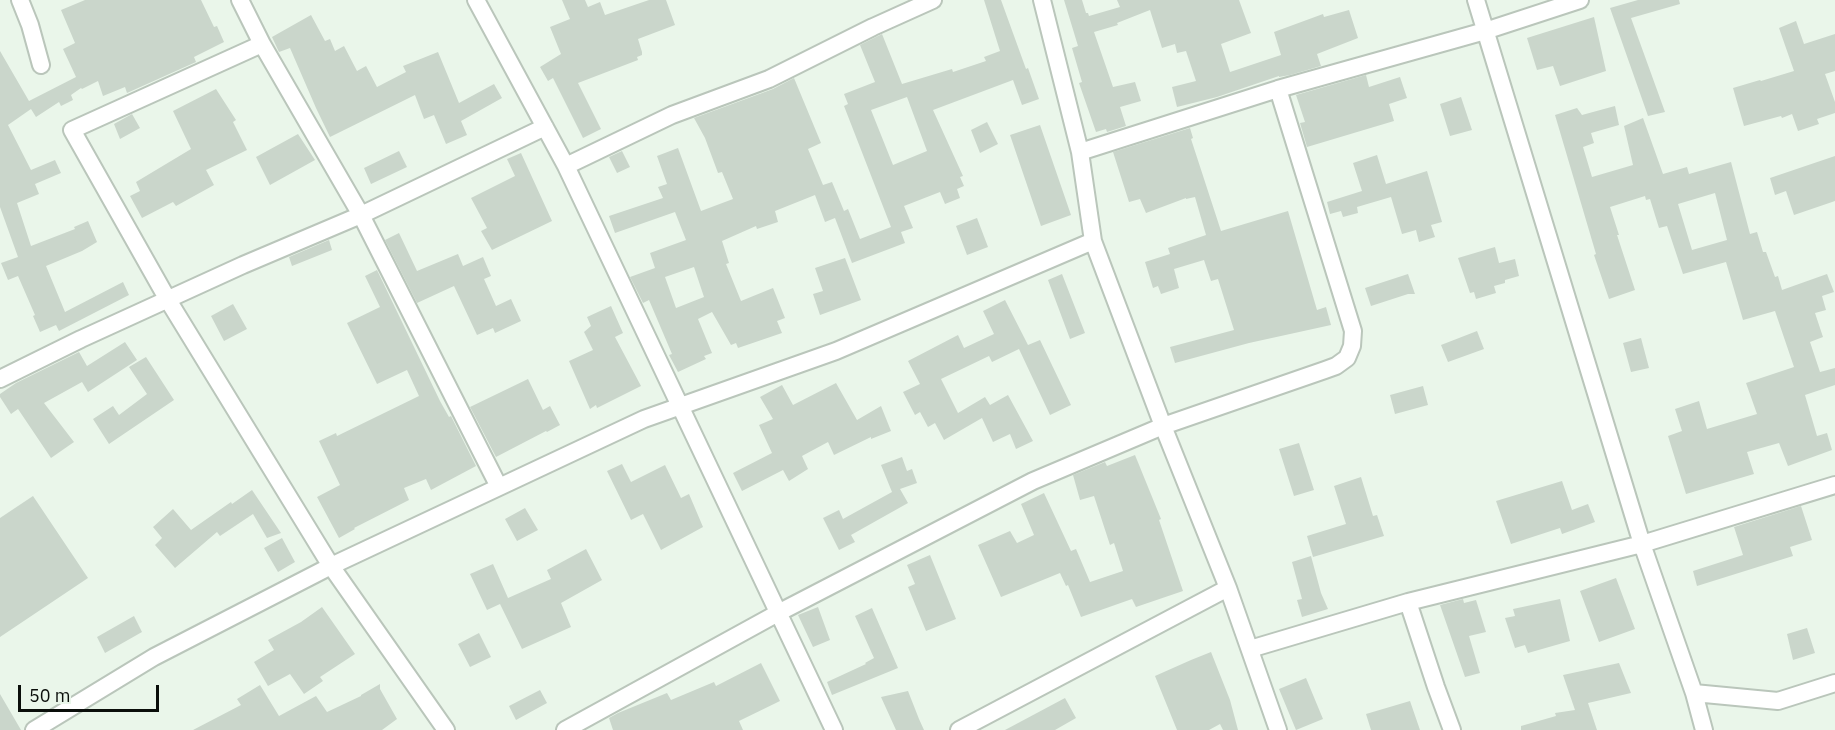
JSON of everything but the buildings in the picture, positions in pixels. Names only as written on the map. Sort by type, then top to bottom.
[{"type":"street","points":[[20,0],[30,25],[41,65]]},
{"type":"street","points":[[240,0],[262,44],[361,214],[499,487]]},
{"type":"street","points":[[476,0],[566,166],[834,730]]},
{"type":"street","points":[[566,166],[672,115],[769,78],[933,0]]},
{"type":"street","points":[[1042,0],[1080,152],[1093,241],[1163,426],[1228,588],[1278,730]]},
{"type":"street","points":[[1476,0],[1642,544],[1694,693],[1704,730]]},
{"type":"street","points":[[1080,152],[1278,89],[1485,31],[1580,0]]},
{"type":"street","points":[[262,44],[72,130],[168,300],[331,566],[446,730]]},
{"type":"street","points":[[565,730],[778,613],[1033,481],[1163,426],[1336,366],[1347,358],[1352,346],[1353,331],[1278,89]]},
{"type":"street","points":[[0,379],[81,339],[361,214],[545,128]]},
{"type":"street","points":[[34,730],[154,657],[331,566],[644,419],[836,351],[1093,241]]},
{"type":"street","points":[[1250,649],[1408,602],[1642,544],[1835,485]]},
{"type":"street","points":[[959,730],[1228,588]]},
{"type":"street","points":[[1408,602],[1452,730]]},
{"type":"street","points":[[1694,693],[1778,701],[1835,683]]}]
